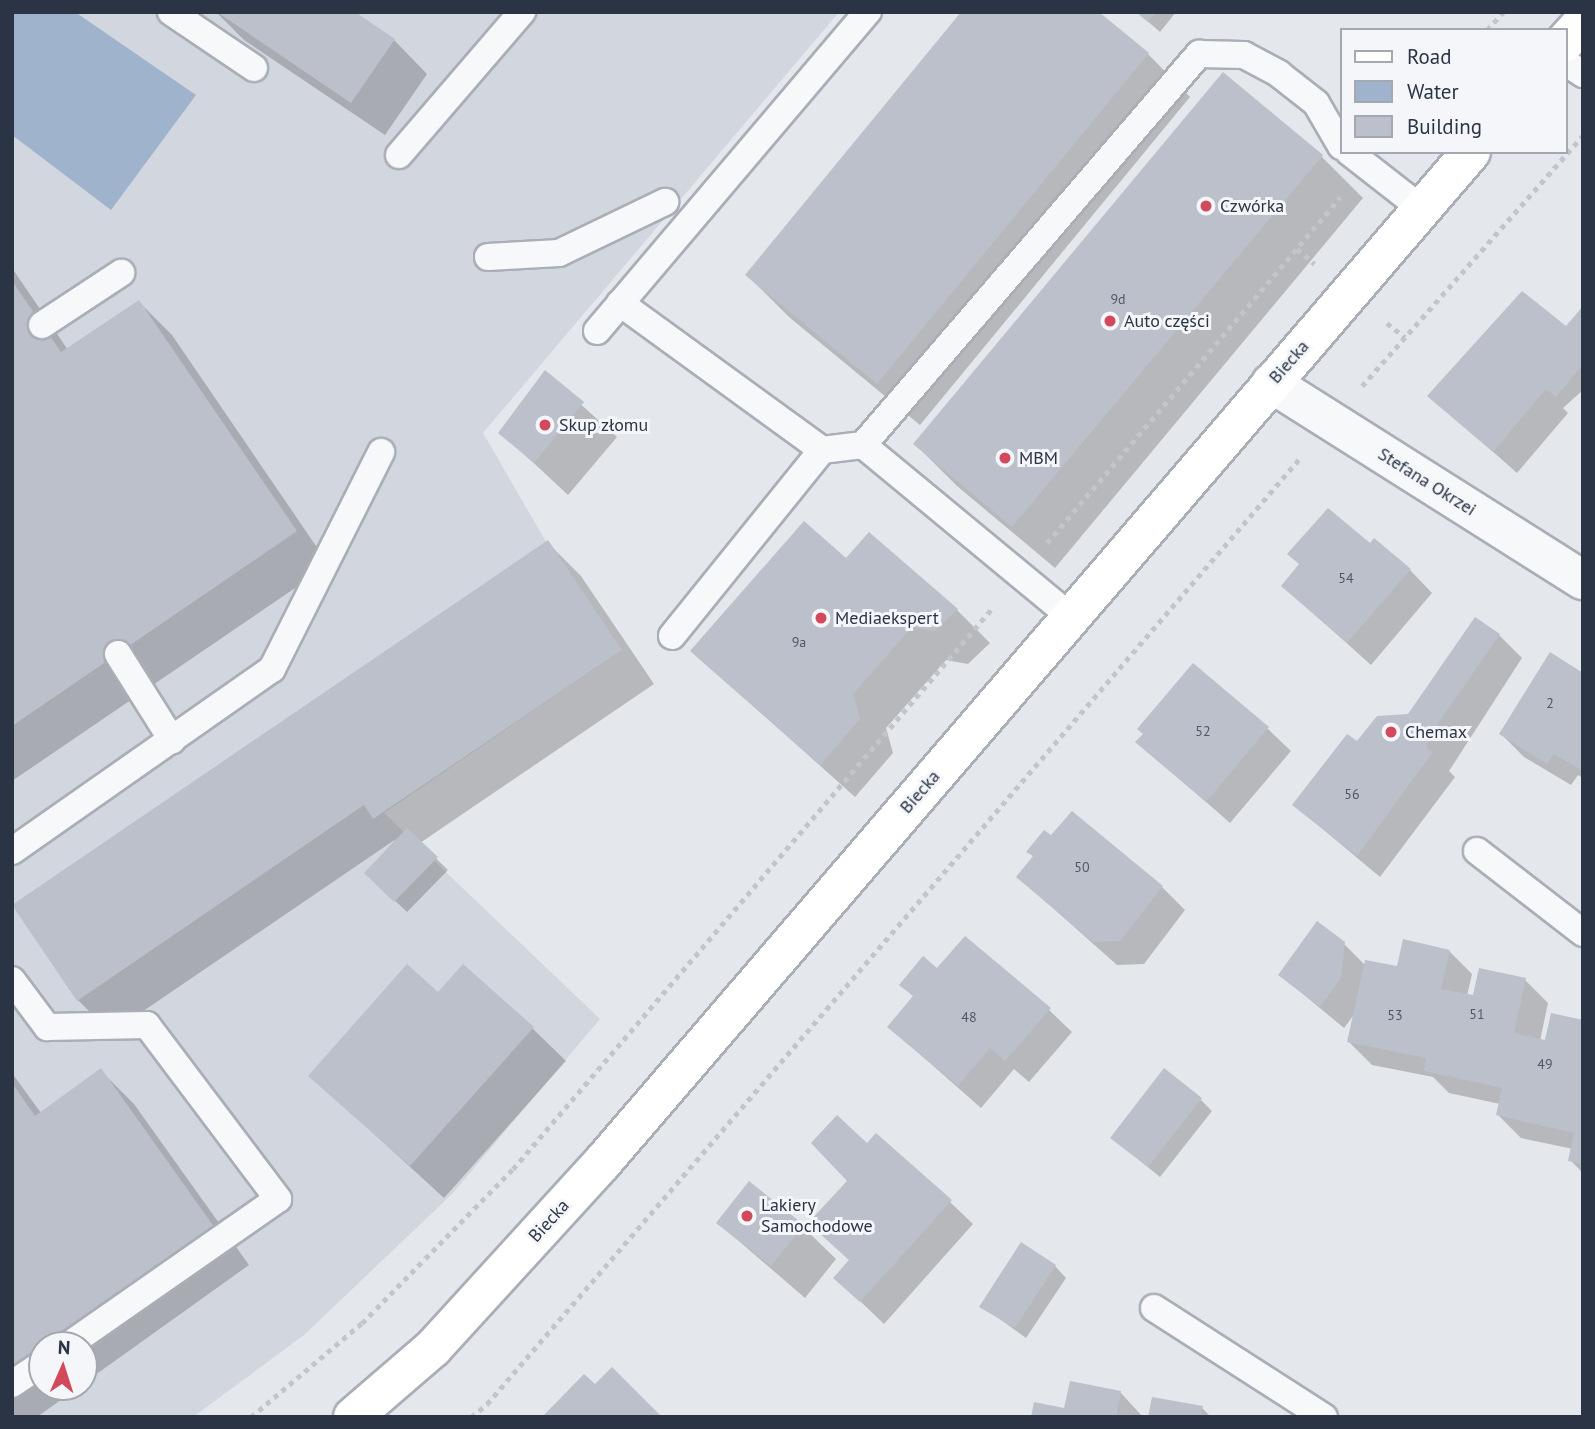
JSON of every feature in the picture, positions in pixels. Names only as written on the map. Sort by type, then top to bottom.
[{"type":"street","points":[[1567,41],[1583,22]]},
{"type":"street","name":"Biecka","points":[[354,1417],[433,1348],[602,1163],[1469,154]]},
{"type":"street","name":"Stefana Okrzei","points":[[1271,383],[1583,580]]},
{"type":"lane","points":[[171,12],[254,68]]},
{"type":"lane","points":[[399,155],[522,12]]},
{"type":"lane","points":[[597,331],[868,12]]},
{"type":"lane","points":[[620,303],[822,450],[863,445],[1199,54],[1244,55],[1279,74],[1316,103],[1340,144]]},
{"type":"lane","points":[[1567,63],[1583,74]]},
{"type":"lane","points":[[1358,160],[1422,209]]},
{"type":"lane","points":[[488,257],[559,253],[665,201]]},
{"type":"lane","points":[[42,325],[121,273]]},
{"type":"lane","points":[[863,445],[1071,617]]},
{"type":"lane","points":[[672,636],[822,450]]},
{"type":"lane","points":[[12,851],[272,669],[381,452]]},
{"type":"lane","points":[[118,654],[172,740]]},
{"type":"lane","points":[[1477,851],[1583,933]]},
{"type":"lane","points":[[12,979],[47,1027],[147,1026],[278,1199],[89,1331]]},
{"type":"lane","points":[[1154,1308],[1324,1417]]},
{"type":"lane","points":[[12,1384],[28,1373]]},
{"type":"path","points":[[1490,28],[1503,12]]},
{"type":"path","points":[[1567,153],[1583,135]]},
{"type":"path","points":[[471,1417],[487,1404],[1331,422],[1566,154]]},
{"type":"path","points":[[251,1417],[362,1323],[513,1170],[1020,575],[1358,160]]},
{"type":"shaded area","points":[[12,12],[839,12],[483,433],[545,540],[622,650],[384,813],[600,1019],[452,1194],[304,1335],[193,1417],[12,1417]]},
{"type":"water","points":[[12,12],[75,12],[196,95],[111,210],[12,135]]},
{"type":"building","points":[[217,12],[355,12],[395,39],[351,103]]},
{"type":"building","points":[[961,12],[1099,12],[1149,53],[877,384],[745,275]]},
{"type":"building","points":[[1136,12],[1156,12],[1148,22]]},
{"type":"building","points":[[1223,72],[1323,155],[1012,527],[913,444]]},
{"type":"building","points":[[12,281],[61,352],[139,300],[297,531],[12,726]]},
{"type":"building","points":[[1522,291],[1566,326],[1583,306],[1583,370],[1580,368],[1556,397],[1546,389],[1493,452],[1427,396]]},
{"type":"building","name":"Skup złomu","points":[[545,370],[584,402],[534,463],[498,433]]},
{"type":"building","points":[[1328,508],[1370,543],[1374,538],[1411,569],[1347,643],[1281,586],[1299,564],[1287,554]]},
{"type":"building","points":[[804,521],[846,558],[869,532],[958,609],[934,631],[912,627],[853,694],[860,719],[820,765],[690,651]]},
{"type":"building","points":[[548,540],[622,650],[373,819],[364,805],[77,1001],[12,905]]},
{"type":"building","points":[[1475,617],[1500,634],[1433,731],[1426,748],[1433,752],[1357,856],[1292,805],[1347,734],[1357,741],[1377,716],[1408,714]]},
{"type":"building","points":[[1550,652],[1583,673],[1583,771],[1554,754],[1547,764],[1499,734]]},
{"type":"building","points":[[1193,663],[1269,727],[1206,802],[1135,742],[1143,734],[1137,729]]},
{"type":"building","points":[[1072,811],[1163,886],[1120,941],[1093,942],[1016,877],[1033,856],[1026,852],[1044,830],[1051,835]]},
{"type":"building","points":[[407,828],[438,857],[394,902],[364,873]]},
{"type":"building","points":[[1317,921],[1345,942],[1341,978],[1320,1007],[1278,975]]},
{"type":"building","points":[[965,936],[1051,1008],[1005,1061],[990,1048],[958,1086],[887,1027],[913,996],[899,985],[923,956],[937,968]]},
{"type":"building","points":[[1403,939],[1450,950],[1441,989],[1473,995],[1479,968],[1526,978],[1514,1033],[1545,1040],[1551,1013],[1583,1020],[1583,1164],[1568,1161],[1574,1133],[1496,1115],[1502,1088],[1424,1071],[1426,1058],[1347,1042],[1365,960],[1397,966]]},
{"type":"building","points":[[407,964],[438,992],[463,964],[534,1027],[410,1166],[308,1076]]},
{"type":"building","points":[[101,1068],[217,1231],[78,1331],[28,1331],[28,1366],[12,1377],[12,1083],[35,1116]]},
{"type":"building","points":[[1164,1068],[1202,1098],[1148,1167],[1110,1138]]},
{"type":"building","points":[[837,1115],[867,1143],[876,1133],[952,1200],[860,1302],[833,1278],[849,1260],[808,1223],[847,1181],[811,1143]]},
{"type":"building","points":[[749,1181],[804,1225],[771,1266],[716,1223]]},
{"type":"building","points":[[1021,1242],[1056,1265],[1015,1328],[979,1307]]},
{"type":"building","points":[[612,1367],[662,1417],[542,1417],[584,1374],[595,1384]]},
{"type":"building","points":[[1070,1381],[1121,1391],[1116,1417],[1031,1417],[1034,1402],[1064,1408]]},
{"type":"building","points":[[1152,1397],[1203,1406],[1201,1417],[1148,1417]]},
{"type":"place","name":"Czwórka","points":[[1206,206]]},
{"type":"place","name":"Auto części","points":[[1110,321]]},
{"type":"place","name":"Skup złomu","points":[[545,425]]},
{"type":"place","name":"MBM","points":[[1005,458]]},
{"type":"place","name":"Mediaekspert","points":[[821,618]]},
{"type":"place","name":"Chemax","points":[[1391,732]]},
{"type":"place","name":"Lakiery Samochodowe","points":[[747,1216]]}]
